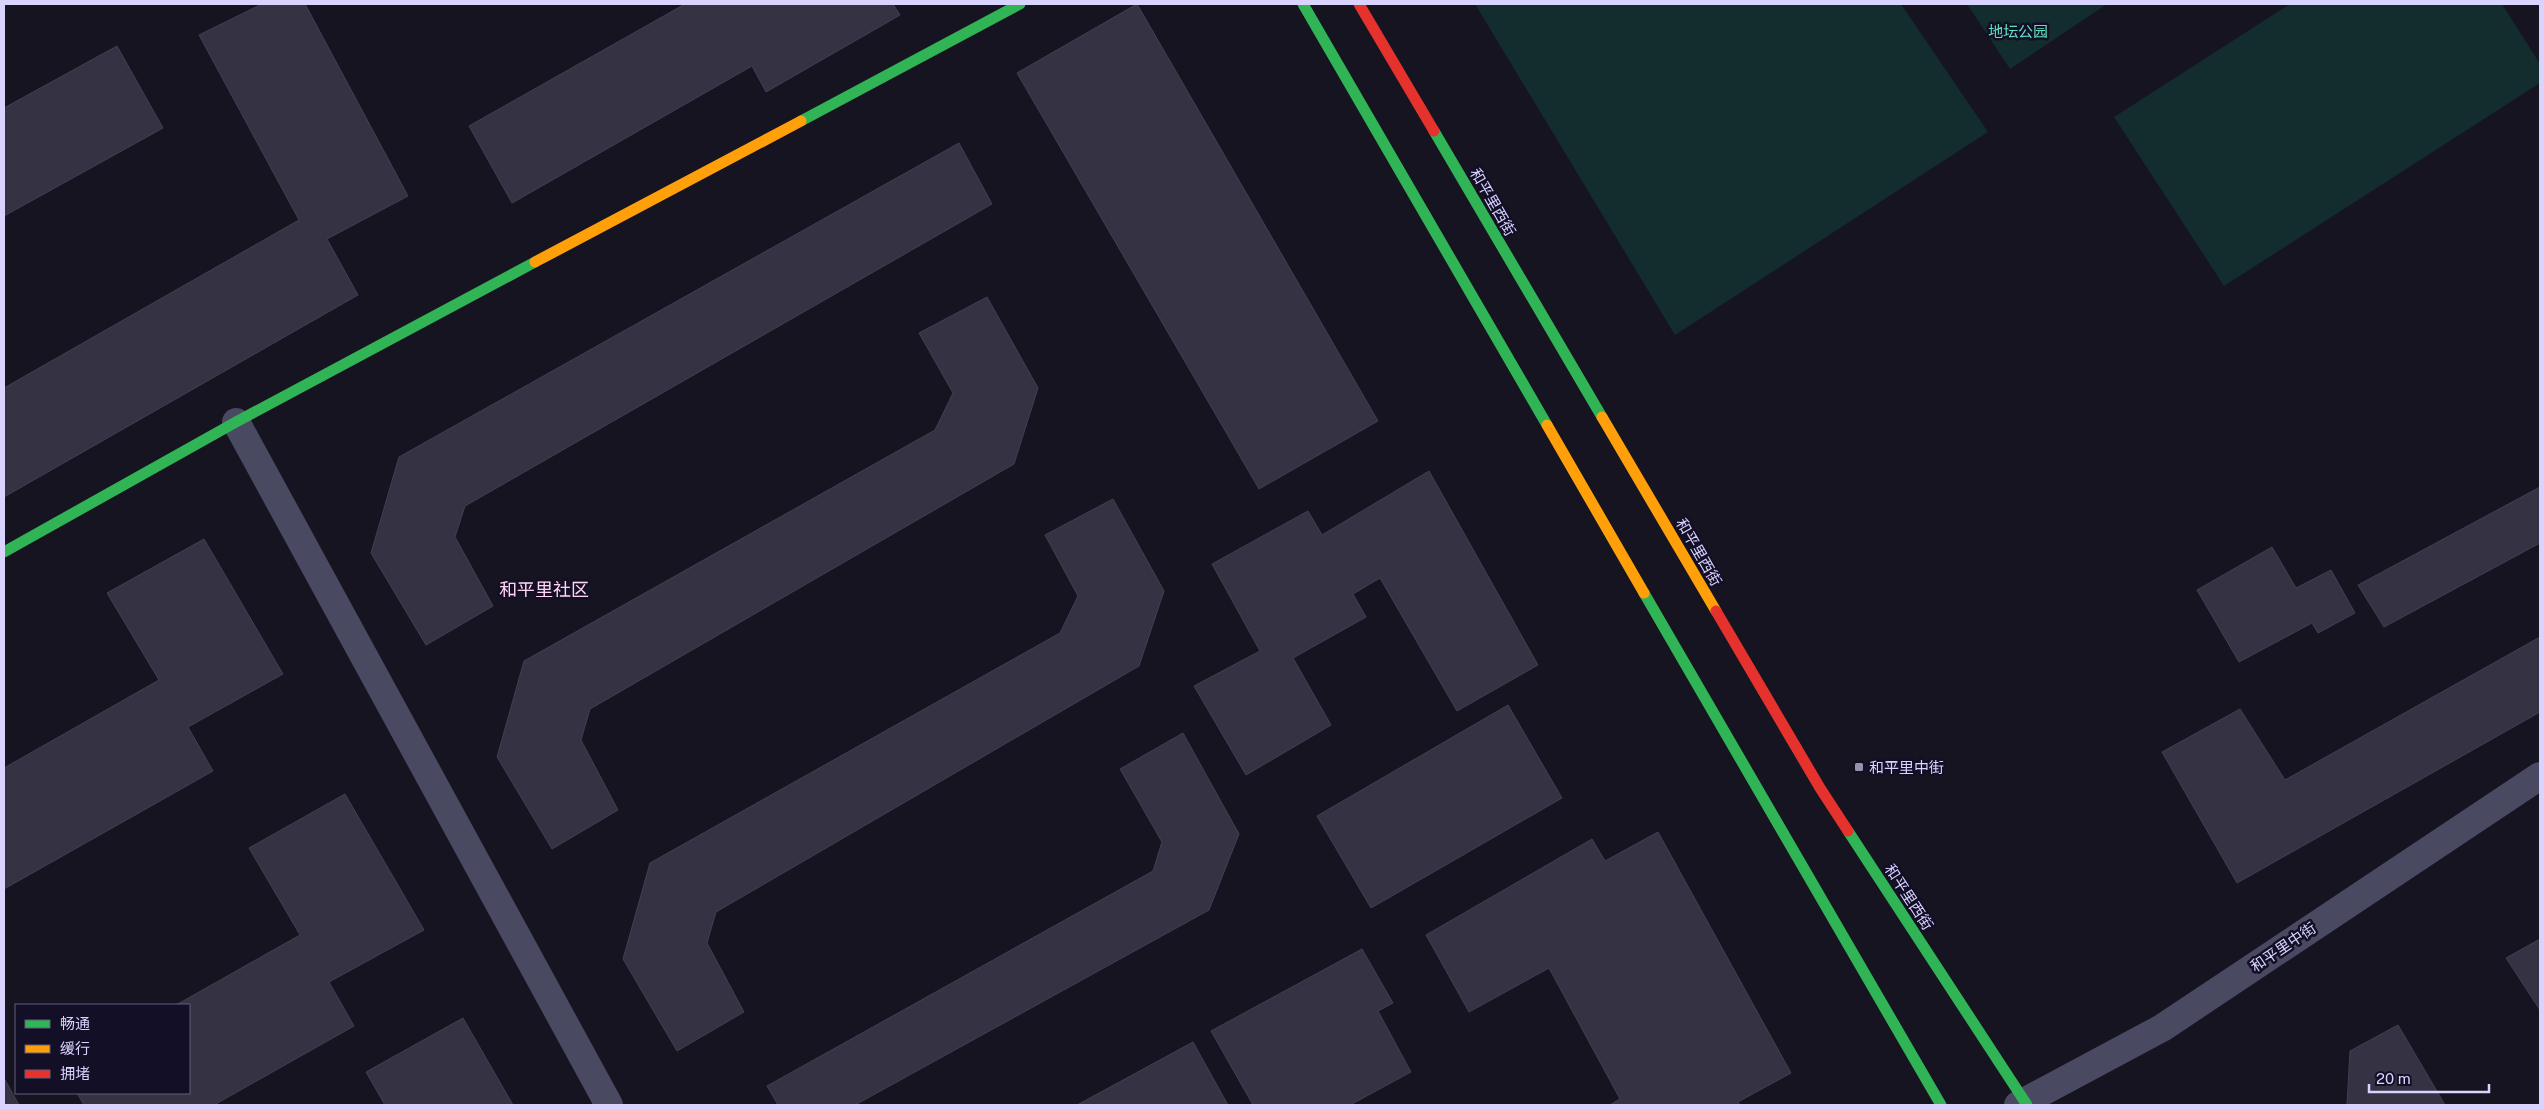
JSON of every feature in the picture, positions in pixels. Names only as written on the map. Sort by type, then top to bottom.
[{"type":"main road","points":[[4,552],[236,422],[1020,4]]},
{"type":"main road","points":[[1303,4],[1941,1105]]},
{"type":"main road","name":"和平里西街","points":[[1359,4],[1820,788],[2023,1104]]},
{"type":"street","points":[[236,422],[610,1105]]},
{"type":"street","name":"和平里中街","points":[[2023,1104],[2162,1028],[2540,776]]},
{"type":"green space","points":[[1475,4],[1901,4],[1988,132],[1675,335]]},
{"type":"green space","name":"地坛公园","points":[[1967,4],[2107,4],[2010,69]]},
{"type":"green space","points":[[2290,4],[2502,4],[2540,64],[2540,83],[2224,286],[2114,117]]},
{"type":"building","points":[[262,4],[305,4],[408,196],[327,239],[358,295],[4,497],[4,388],[299,220],[199,35]]},
{"type":"building","points":[[685,4],[893,4],[900,15],[766,92],[752,66],[512,203],[469,126]]},
{"type":"building","points":[[1137,4],[1378,421],[1259,489],[1017,73]]},
{"type":"building","points":[[117,46],[163,128],[4,216],[4,108]]},
{"type":"building","points":[[959,143],[992,204],[465,506],[455,537],[493,606],[426,645],[371,553],[399,457]]},
{"type":"building","points":[[987,297],[1038,388],[1014,464],[590,709],[581,740],[618,810],[552,849],[497,757],[524,661],[935,430],[953,393],[919,333]]},
{"type":"building","points":[[1429,471],[1538,665],[1457,711],[1380,578],[1353,594],[1366,617],[1293,658],[1331,725],[1246,775],[1194,686],[1260,651],[1212,564],[1308,511],[1322,535]]},
{"type":"building","points":[[2540,487],[2540,543],[2384,627],[2358,585]]},
{"type":"building","points":[[1113,499],[1164,591],[1139,666],[716,912],[707,943],[744,1012],[677,1051],[623,959],[650,863],[1060,633],[1078,596],[1045,535]]},
{"type":"building","points":[[204,539],[283,674],[188,727],[213,771],[4,889],[4,768],[159,680],[107,593]]},
{"type":"building","points":[[2272,547],[2296,588],[2331,570],[2355,613],[2318,633],[2312,623],[2239,662],[2197,590]]},
{"type":"building","points":[[2540,637],[2540,712],[2237,883],[2162,752],[2240,709],[2285,780]]},
{"type":"building","points":[[1508,705],[1562,798],[1371,908],[1317,816]]},
{"type":"building","points":[[1183,733],[1239,834],[1209,910],[855,1105],[778,1105],[767,1086],[1153,871],[1162,842],[1120,769]]},
{"type":"building","points":[[345,794],[424,930],[329,982],[354,1026],[214,1105],[84,1105],[78,1094],[190,1094],[190,1004],[178,1004],[300,935],[249,848]]},
{"type":"building","points":[[1658,832],[1791,1073],[1738,1102],[1740,1105],[1610,1105],[1620,1099],[1549,968],[1469,1012],[1426,935],[1592,839],[1605,861]]},
{"type":"building","points":[[2540,939],[2540,1010],[2506,958]]},
{"type":"building","points":[[1362,949],[1393,1003],[1378,1011],[1411,1072],[1350,1105],[1253,1105],[1211,1031]]},
{"type":"building","points":[[463,1018],[513,1105],[385,1105],[366,1072]]},
{"type":"building","points":[[2398,1025],[2445,1105],[2347,1105],[2350,1051]]},
{"type":"building","points":[[1193,1042],[1228,1105],[1077,1105]]},
{"type":"building","points":[[4,1078],[19,1105],[4,1105]]},
{"type":"traffic: fast","points":[[801,121],[1020,4]]},
{"type":"traffic: fast","points":[[1303,4],[1547,425]]},
{"type":"traffic: fast","points":[[1434,131],[1602,417]]},
{"type":"traffic: fast","points":[[4,552],[236,422],[535,262]]},
{"type":"traffic: fast","points":[[1644,593],[1941,1105]]},
{"type":"traffic: fast","points":[[1848,831],[2027,1105]]},
{"type":"traffic: slow","points":[[535,262],[801,121]]},
{"type":"traffic: slow","points":[[1602,417],[1716,611]]},
{"type":"traffic: slow","points":[[1547,425],[1644,593]]},
{"type":"traffic: jam","points":[[1359,4],[1434,131]]},
{"type":"traffic: jam","points":[[1716,611],[1820,788],[1848,831]]},
{"type":"place","name":"和平里中街","points":[[1859,767]]},
{"type":"district","name":"和平里社区","points":[[544,589]]}]
